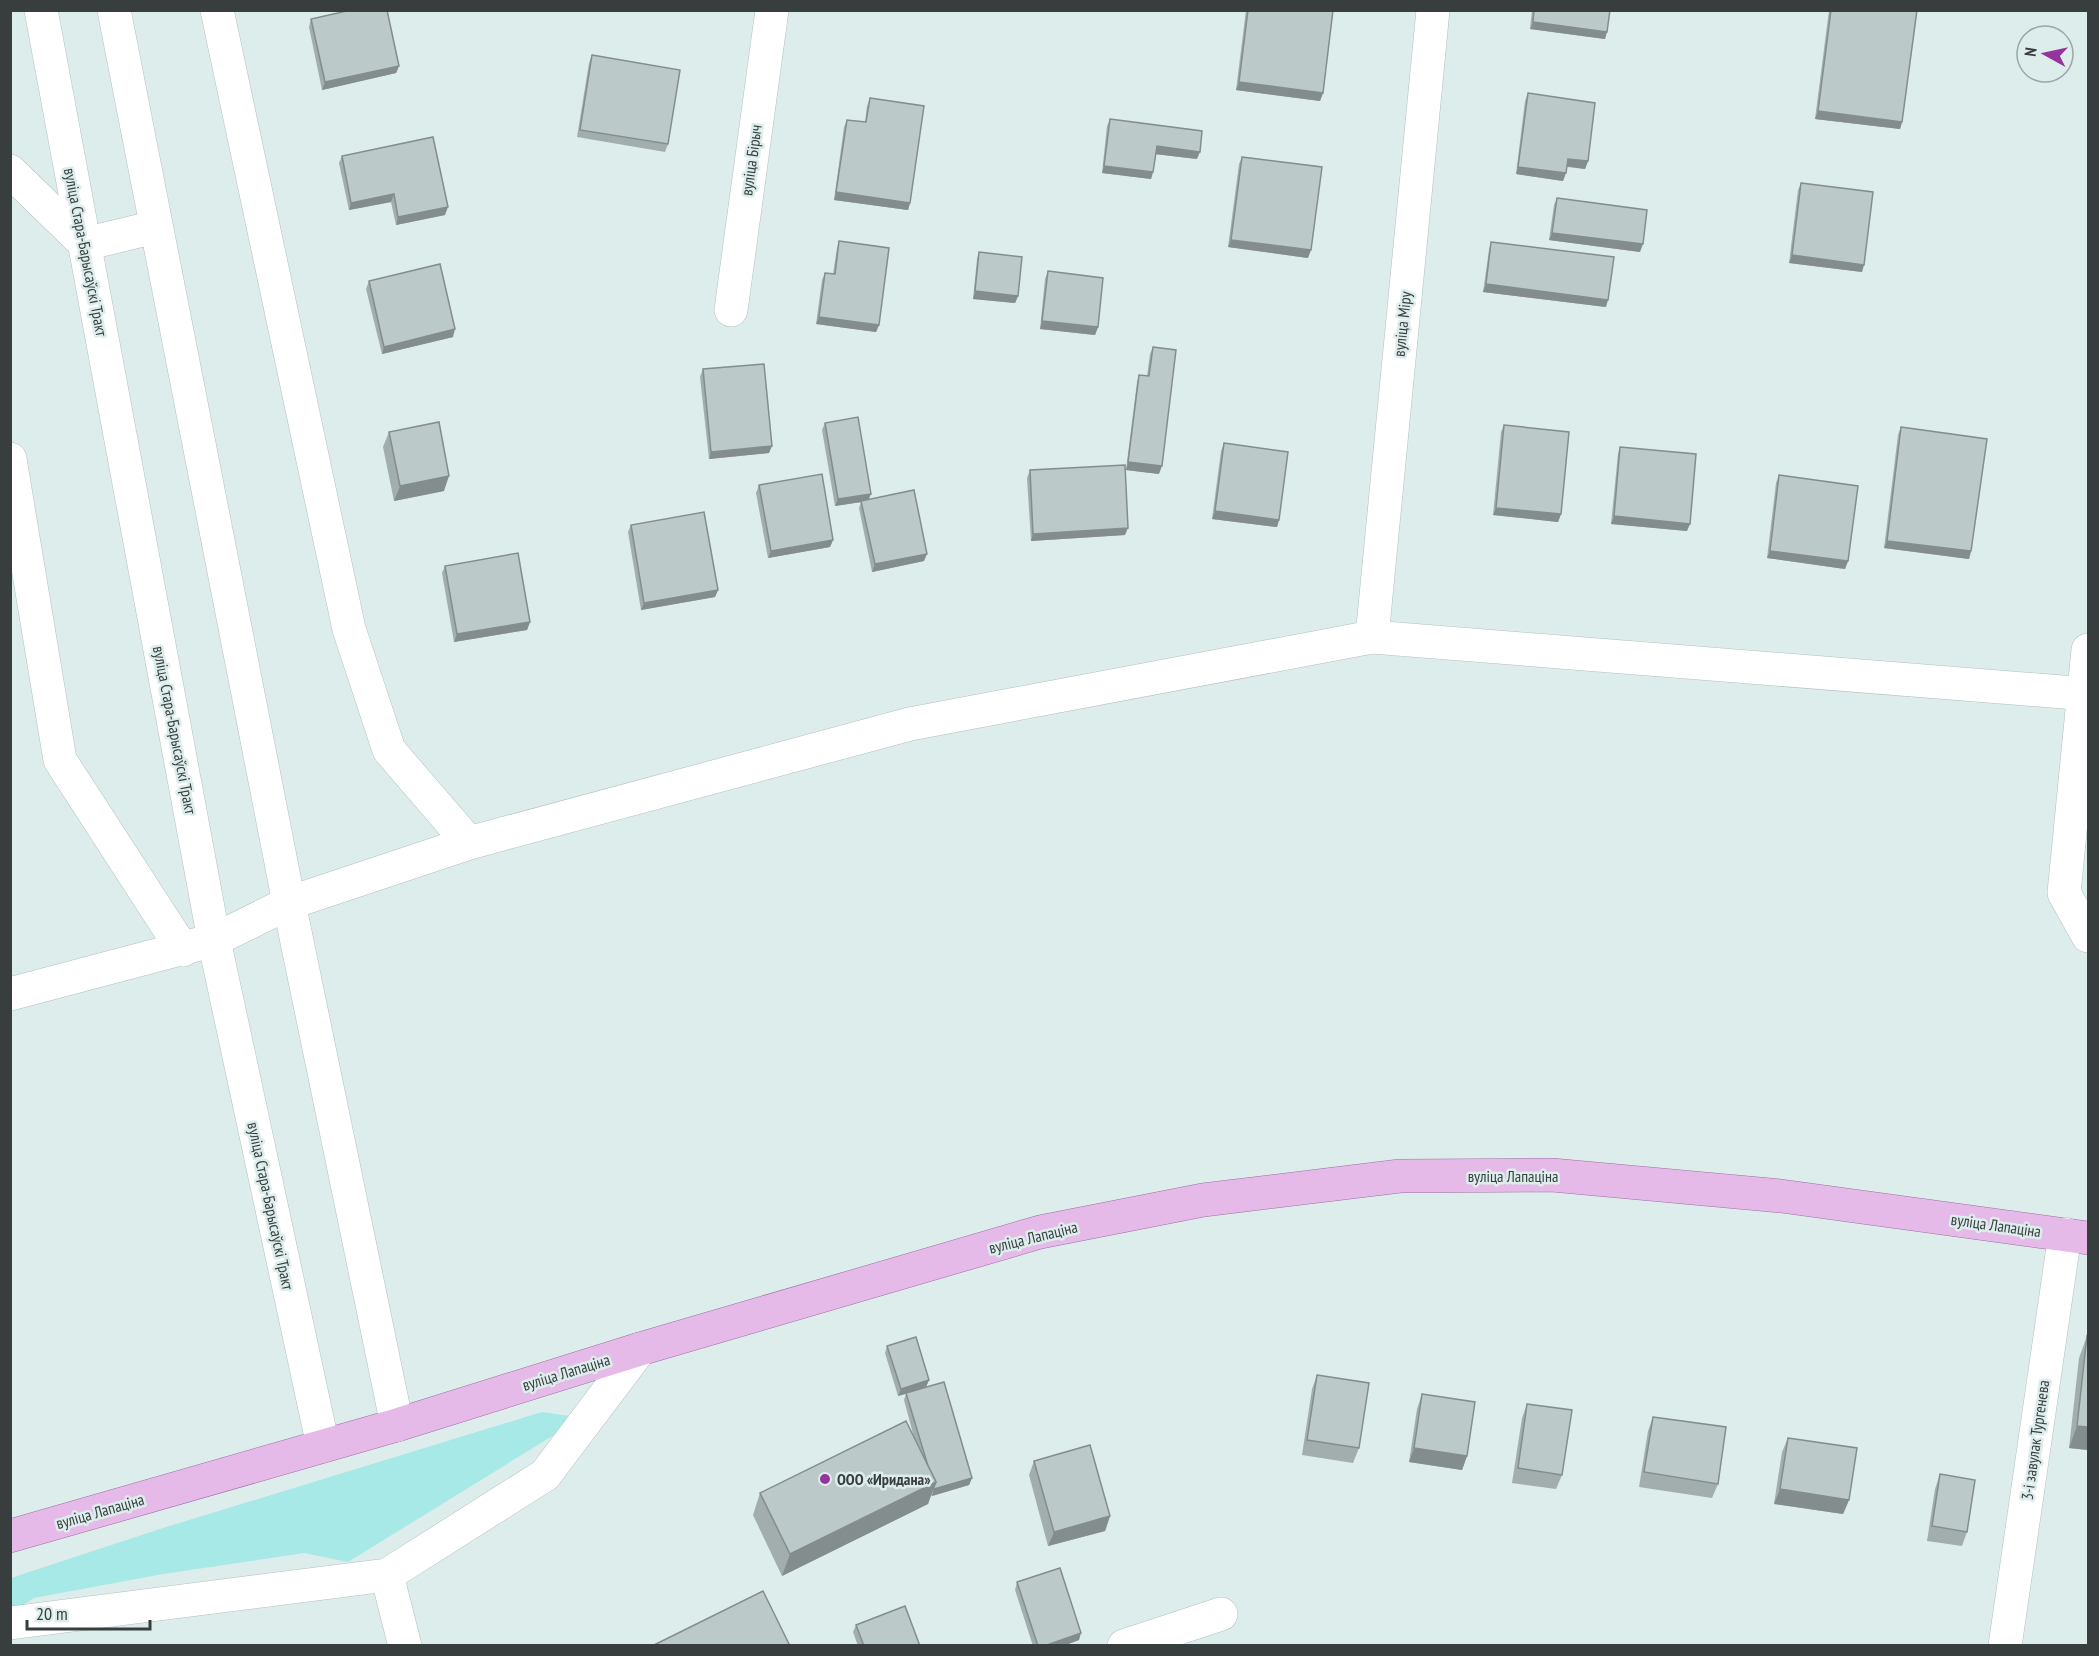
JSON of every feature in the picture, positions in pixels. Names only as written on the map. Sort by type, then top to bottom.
[{"type":"main road","name":"вуліца Лапаціна","points":[[10,1536],[397,1425],[640,1349],[1040,1232],[1203,1200],[1400,1176],[1552,1175],[1781,1196],[2077,1236]]},
{"type":"street","name":"вуліца Стара-Барысаўскі Тракт","points":[[41,10],[214,940],[323,1446]]},
{"type":"street","points":[[114,10],[289,903],[397,1425]]},
{"type":"street","points":[[217,10],[349,629],[389,750],[469,843]]},
{"type":"street","name":"вуліца Бірыч","points":[[731,310],[772,10]]},
{"type":"street","name":"вуліца Міру","points":[[1372,637],[1433,10]]},
{"type":"street","points":[[10,171],[85,244],[155,226]]},
{"type":"street","points":[[10,459],[60,760],[183,950]]},
{"type":"street","points":[[10,994],[214,940],[289,903],[469,843],[910,724],[1372,637],[2086,693]]},
{"type":"street","points":[[2088,650],[2086,693],[2064,892],[2088,936]]},
{"type":"street","name":"3-і завулак Тургенева","points":[[2005,1646],[2077,1236]]},
{"type":"street","points":[[10,1623],[387,1575],[545,1475],[640,1349]]},
{"type":"street","points":[[387,1575],[405,1646]]},
{"type":"street","points":[[1124,1646],[1221,1614]]},
{"type":"shaded area","points":[[542,1412],[569,1416],[554,1435],[348,1562],[304,1553],[163,1574],[34,1598],[11,1612],[11,1578],[163,1528]]},
{"type":"building","points":[[351,10],[387,10],[399,66],[325,82],[311,19]]},
{"type":"building","points":[[1248,10],[1333,10],[1323,93],[1239,82]]},
{"type":"building","points":[[1534,10],[1610,10],[1607,32],[1533,22]]},
{"type":"building","points":[[1831,10],[1917,10],[1902,122],[1818,111]]},
{"type":"building","points":[[592,55],[680,70],[668,144],[580,130]]},
{"type":"building","points":[[1528,93],[1595,103],[1588,161],[1568,159],[1566,173],[1518,167]]},
{"type":"building","points":[[870,98],[924,106],[910,203],[836,192],[847,120],[866,122]]},
{"type":"building","points":[[1110,119],[1202,131],[1200,152],[1157,146],[1153,172],[1104,166]]},
{"type":"building","points":[[433,137],[448,207],[398,217],[394,194],[351,203],[342,156]]},
{"type":"building","points":[[1242,157],[1322,167],[1311,250],[1231,240]]},
{"type":"building","points":[[1801,183],[1873,192],[1864,265],[1792,255]]},
{"type":"building","points":[[1557,198],[1647,210],[1643,244],[1552,233]]},
{"type":"building","points":[[839,241],[889,248],[879,325],[819,317],[825,273],[835,274]]},
{"type":"building","points":[[1491,242],[1614,257],[1608,300],[1486,284]]},
{"type":"building","points":[[979,252],[1022,257],[1018,296],[975,291]]},
{"type":"building","points":[[440,264],[455,329],[384,347],[369,281]]},
{"type":"building","points":[[1048,271],[1103,278],[1098,327],[1042,321]]},
{"type":"building","points":[[1153,347],[1176,350],[1162,466],[1128,462],[1139,375],[1149,376]]},
{"type":"building","points":[[764,364],[772,446],[711,452],[703,369]]},
{"type":"building","points":[[858,417],[871,494],[838,499],[825,423]]},
{"type":"building","points":[[439,422],[449,476],[400,486],[389,432]]},
{"type":"building","points":[[1504,425],[1569,432],[1561,514],[1496,508]]},
{"type":"building","points":[[1901,427],[1987,439],[1971,551],[1887,541]]},
{"type":"building","points":[[1224,443],[1288,452],[1279,520],[1215,511]]},
{"type":"building","points":[[1620,447],[1696,454],[1690,524],[1614,516]]},
{"type":"building","points":[[1125,465],[1128,528],[1033,534],[1030,470]]},
{"type":"building","points":[[822,474],[833,540],[771,551],[759,485]]},
{"type":"building","points":[[1779,475],[1858,486],[1848,561],[1770,551]]},
{"type":"building","points":[[914,490],[927,554],[875,564],[861,501]]},
{"type":"building","points":[[704,512],[718,590],[644,603],[631,525]]},
{"type":"building","points":[[518,553],[530,622],[457,634],[445,566]]},
{"type":"building","points":[[916,1337],[929,1380],[901,1389],[887,1346]]},
{"type":"building","points":[[2088,1337],[2088,1427],[2077,1426]]},
{"type":"building","points":[[1317,1375],[1369,1383],[1359,1448],[1307,1440]]},
{"type":"building","points":[[944,1382],[972,1478],[934,1489],[936,1482],[928,1466],[906,1393]]},
{"type":"building","points":[[1422,1394],[1475,1402],[1467,1456],[1414,1448]]},
{"type":"building","points":[[1527,1404],[1572,1410],[1562,1475],[1518,1468]]},
{"type":"building","points":[[1653,1417],[1726,1427],[1718,1484],[1644,1472]]},
{"type":"building","points":[[906,1421],[936,1482],[790,1554],[760,1493]]},
{"type":"building","points":[[1788,1438],[1857,1448],[1849,1500],[1780,1489]]},
{"type":"building","points":[[1090,1445],[1110,1516],[1054,1532],[1034,1461]]},
{"type":"building","points":[[1940,1474],[1975,1480],[1967,1532],[1932,1526]]},
{"type":"building","points":[[1060,1568],[1081,1633],[1038,1646],[1017,1582]]},
{"type":"building","points":[[763,1591],[790,1646],[652,1646]]},
{"type":"building","points":[[905,1606],[920,1646],[864,1646],[856,1625]]},
{"type":"place","name":"ООО «Иридана»","points":[[825,1479]]}]
